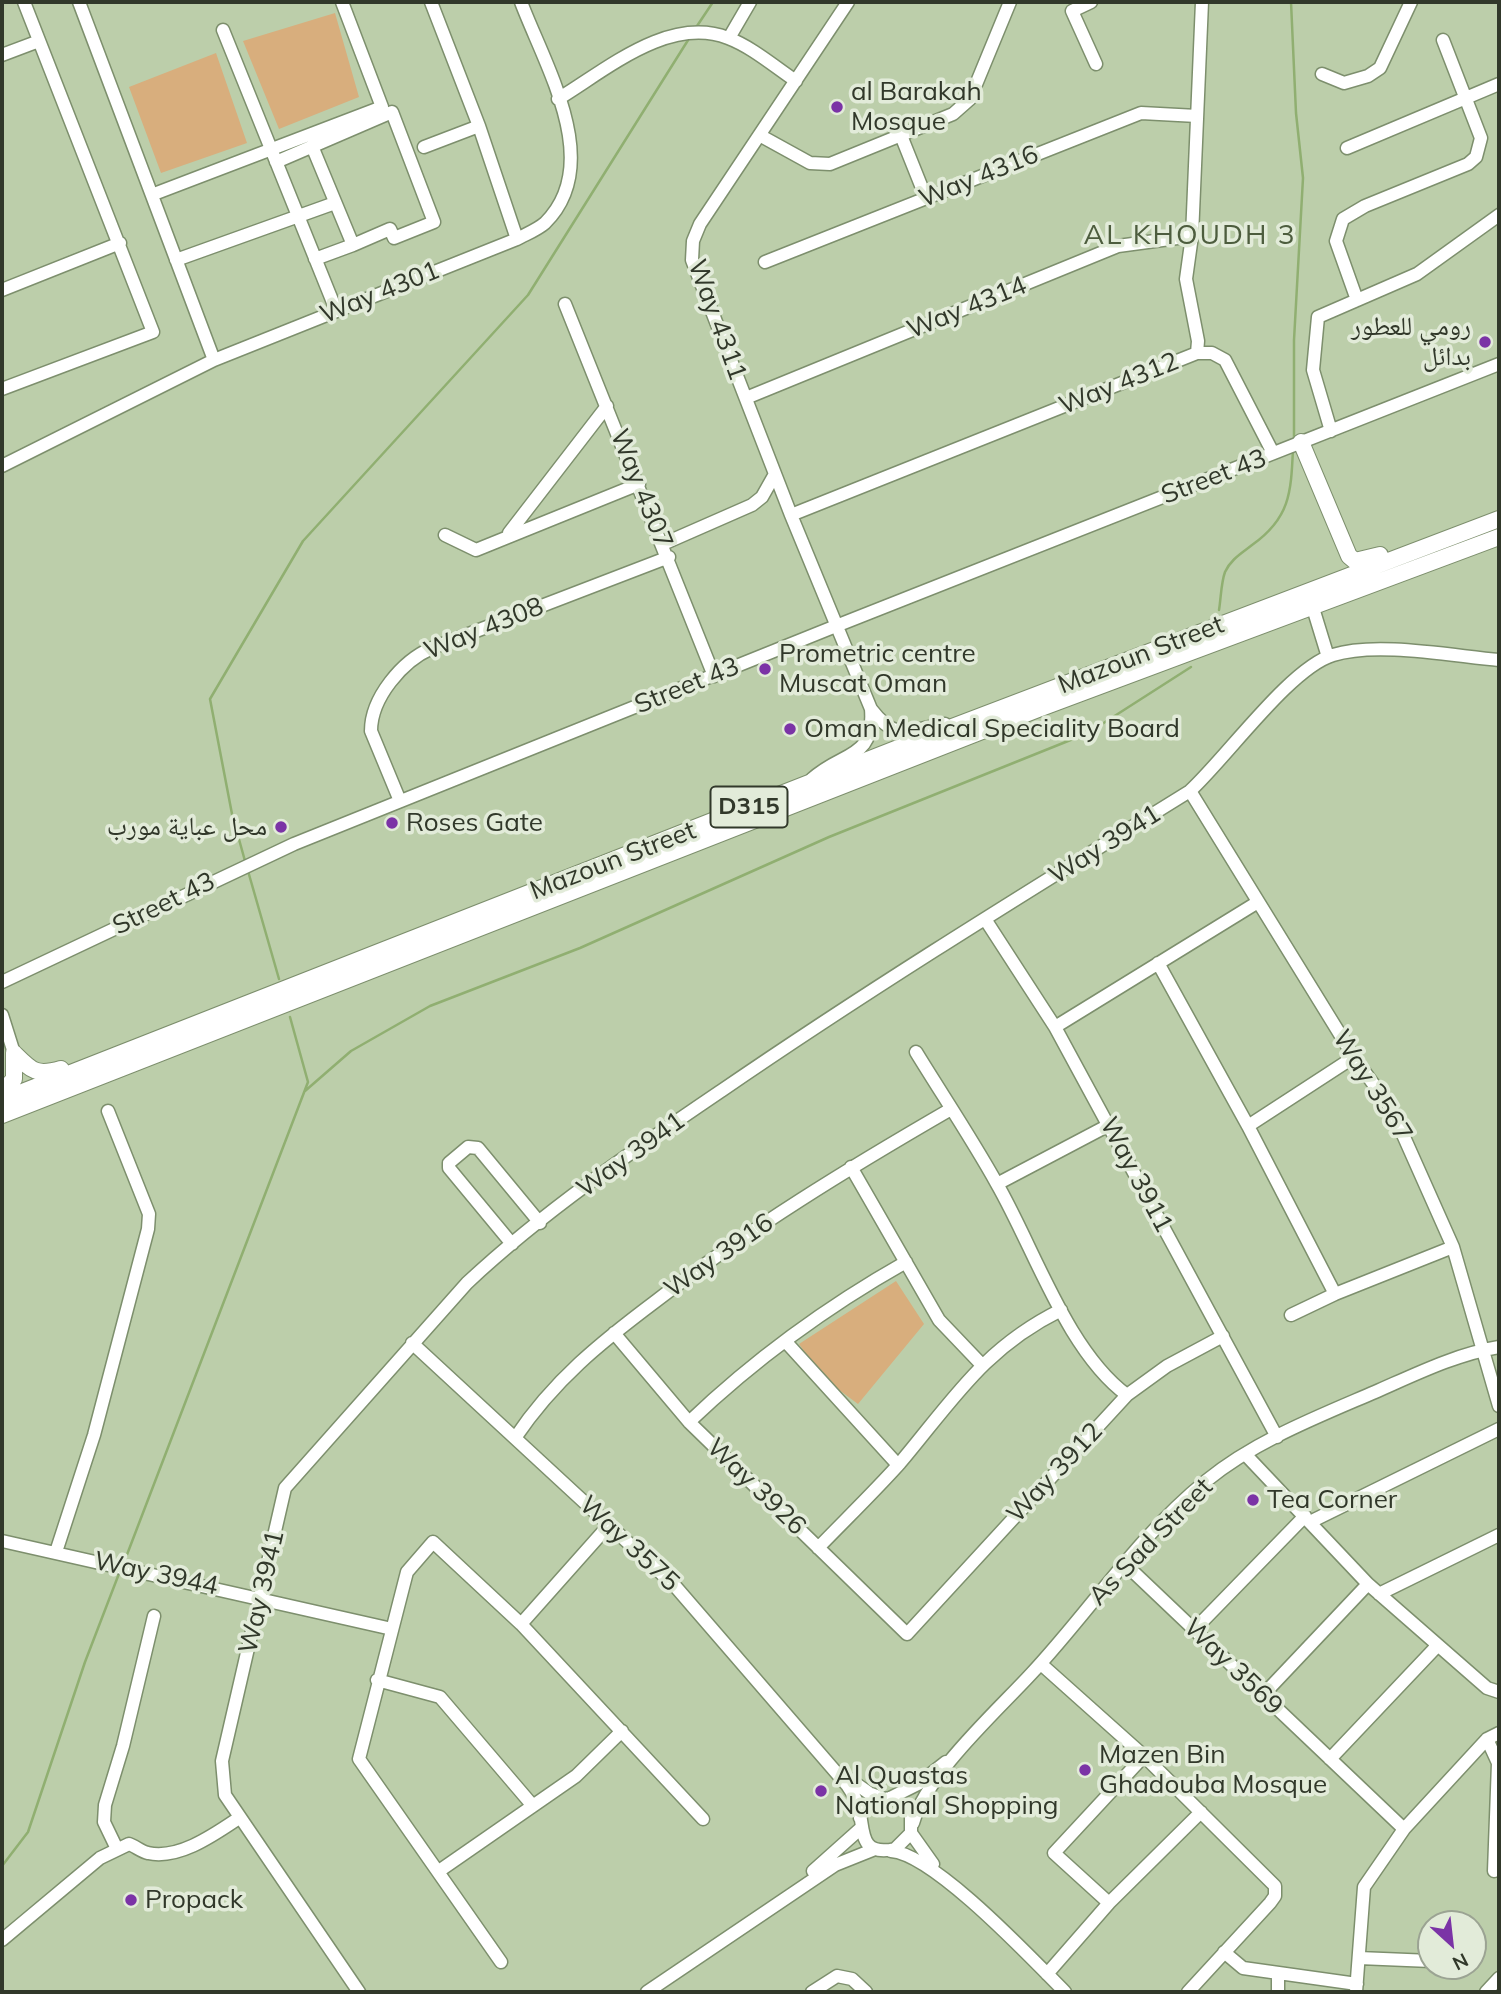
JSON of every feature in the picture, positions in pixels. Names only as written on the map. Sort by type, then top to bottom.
[{"type":"main road","points":[[1301,442],[1349,556],[1355,561],[1499,519]]},
{"type":"main road","name":"Mazoun Street","points":[[2,1100],[960,724],[1499,519]]},
{"type":"main road","name":"Mazoun Street","points":[[2,1117],[1038,709],[1499,537]]},
{"type":"main road","points":[[14,1053],[34,1071],[43,1074],[137,1047]]},
{"type":"main road","points":[[2,1092],[14,1079],[14,1053]]},
{"type":"street","points":[[2,389],[153,332],[24,2]]},
{"type":"street","points":[[79,2],[214,360]]},
{"type":"street","points":[[274,155],[382,107],[342,2]]},
{"type":"street","points":[[431,2],[479,127],[516,239]]},
{"type":"street","name":"Way 4301","points":[[2,466],[214,360],[516,239],[542,226],[556,210],[567,188],[572,149],[558,99],[521,2]]},
{"type":"street","points":[[729,38],[750,2]]},
{"type":"street","name":"Way 4311","points":[[848,2],[700,224],[691,250],[695,269],[791,515],[871,709]]},
{"type":"street","points":[[761,136],[810,163],[830,164],[900,133],[953,114],[970,99],[1010,2]]},
{"type":"street","points":[[1091,2],[1072,12],[1096,64]]},
{"type":"street","name":"Way 4312","points":[[791,515],[1197,353],[1198,341],[1186,279],[1192,236],[1202,2]]},
{"type":"street","points":[[1322,74],[1344,83],[1380,68],[1411,2]]},
{"type":"street","points":[[223,30],[336,310]]},
{"type":"street","points":[[558,99],[642,47],[663,39],[706,32],[729,38],[796,80]]},
{"type":"street","points":[[1357,300],[1336,242],[1341,222],[1357,209],[1468,164],[1476,157],[1481,138],[1443,40]]},
{"type":"street","points":[[2,55],[39,41]]},
{"type":"street","points":[[1347,148],[1499,84]]},
{"type":"street","points":[[153,194],[274,155],[312,146],[392,112],[434,222],[394,238],[390,229],[315,259]]},
{"type":"street","name":"Way 4316","points":[[765,262],[1141,113],[1197,116]]},
{"type":"street","points":[[424,147],[479,127]]},
{"type":"street","points":[[900,133],[926,198]]},
{"type":"street","points":[[312,146],[353,245]]},
{"type":"street","points":[[177,260],[335,203]]},
{"type":"street","points":[[1331,431],[1313,370],[1316,322],[1322,313],[1417,274],[1499,215]]},
{"type":"street","name":"Way 4314","points":[[746,398],[1118,246],[1192,236]]},
{"type":"street","points":[[2,290],[120,243]]},
{"type":"street","name":"Way 4307","points":[[565,304],[669,557],[713,676]]},
{"type":"street","points":[[1197,353],[1212,353],[1225,360],[1273,453]]},
{"type":"street","name":"Street 43","points":[[2,982],[246,864],[835,626],[1499,365]]},
{"type":"street","points":[[507,535],[607,406]]},
{"type":"street","points":[[663,544],[752,505],[762,497],[775,474]]},
{"type":"street","points":[[445,535],[475,550],[639,484]]},
{"type":"street","name":"Way 4308","points":[[400,801],[371,732],[371,720],[399,671],[408,661],[432,648],[669,557]]},
{"type":"street","points":[[1313,608],[1328,656],[1384,650],[1499,660]]},
{"type":"street","name":"Way 3941","points":[[359,1992],[225,1795],[222,1761],[285,1488],[467,1283],[512,1244],[648,1141],[807,1032],[1191,791],[1217,767],[1273,700],[1328,656]]},
{"type":"street","points":[[871,709],[885,724],[900,732],[960,724]]},
{"type":"street","points":[[807,784],[828,766],[864,746],[872,730],[871,709]]},
{"type":"street","name":"Way 3567","points":[[1191,791],[1354,1056],[1392,1110],[1453,1247],[1485,1349],[1499,1406]]},
{"type":"street","points":[[1055,1027],[1258,902]]},
{"type":"street","name":"Way 3911","points":[[985,919],[1055,1027],[1277,1437]]},
{"type":"street","points":[[1158,962],[1248,1126],[1335,1294]]},
{"type":"street","points":[[2,1015],[14,1053]]},
{"type":"street","points":[[916,1052],[998,1184],[1061,1310],[1101,1372],[1127,1395]]},
{"type":"street","points":[[1248,1126],[1354,1056]]},
{"type":"street","name":"Way 3916","points":[[515,1438],[539,1403],[567,1373],[723,1249],[852,1167],[951,1109]]},
{"type":"street","points":[[57,1552],[94,1435],[148,1229],[149,1214],[108,1111]]},
{"type":"street","points":[[998,1184],[1109,1125]]},
{"type":"street","points":[[512,1244],[449,1168],[449,1163],[468,1147],[478,1148],[540,1223]]},
{"type":"street","points":[[852,1167],[939,1320],[982,1364]]},
{"type":"street","points":[[1291,1315],[1335,1294],[1453,1247]]},
{"type":"street","points":[[689,1422],[730,1382],[855,1291],[906,1262]]},
{"type":"street","points":[[818,1548],[898,1465],[982,1364],[1009,1340],[1061,1310]]},
{"type":"street","name":"Way 3926","points":[[614,1333],[689,1422],[907,1634]]},
{"type":"street","name":"Way 3912","points":[[907,1634],[1127,1395],[1167,1366],[1223,1336]]},
{"type":"street","points":[[786,1342],[898,1465]]},
{"type":"street","name":"Way 3575","points":[[412,1343],[675,1586],[829,1762],[858,1803],[860,1823]]},
{"type":"street","name":"As Sad Street","points":[[912,1828],[928,1792],[962,1748],[1041,1664],[1124,1563],[1205,1482],[1245,1454],[1277,1437],[1384,1389],[1485,1349],[1499,1347]]},
{"type":"street","points":[[1194,1630],[1307,1519],[1499,1429]]},
{"type":"street","points":[[1245,1454],[1368,1584],[1487,1688],[1499,1692]]},
{"type":"street","points":[[521,1624],[610,1525]]},
{"type":"street","points":[[1380,1594],[1499,1535]]},
{"type":"street","name":"Way 3944","points":[[2,1541],[391,1629]]},
{"type":"street","points":[[500,1962],[359,1759],[407,1572],[432,1542],[521,1624],[703,1819]]},
{"type":"street","name":"Way 3569","points":[[1124,1563],[1404,1829]]},
{"type":"street","points":[[1263,1695],[1368,1584]]},
{"type":"street","points":[[117,1849],[104,1822],[105,1805],[123,1746],[154,1616]]},
{"type":"street","points":[[1330,1759],[1438,1645]]},
{"type":"street","points":[[1041,1664],[1144,1756],[1270,1880],[1276,1891],[1270,1903],[1188,1992]]},
{"type":"street","points":[[377,1681],[440,1697],[533,1806]]},
{"type":"street","points":[[439,1871],[576,1776],[622,1731]]},
{"type":"street","points":[[1224,1952],[1242,1968],[1357,1988],[1364,1887],[1404,1829],[1493,1736]]},
{"type":"street","points":[[1493,1736],[1498,1763],[1494,1871]]},
{"type":"street","name":"As Sad Street","points":[[886,1798],[918,1784],[962,1748]]},
{"type":"street","points":[[1110,1903],[1055,1853],[1144,1756]]},
{"type":"street","name":"Way 3575","points":[[829,1762],[869,1793],[886,1798]]},
{"type":"street","points":[[767,1909],[860,1823],[868,1805],[886,1798],[903,1804],[912,1828],[952,1885]]},
{"type":"street","points":[[1047,1974],[1110,1903],[1201,1812]]},
{"type":"street","points":[[2,1940],[100,1858],[117,1849],[129,1844],[148,1853],[172,1852],[206,1840],[239,1818]]},
{"type":"street","points":[[860,1823],[867,1843],[919,1860],[952,1885],[1065,1992]]},
{"type":"street","points":[[647,1992],[835,1865],[881,1849],[902,1845],[912,1828]]},
{"type":"street","points":[[1359,1958],[1417,1960]]},
{"type":"street","points":[[1278,1975],[1278,1992]]},
{"type":"street","points":[[813,1992],[837,1976],[852,1979],[866,1992]]},
{"type":"street","points":[[1486,1992],[1499,1978]]},
{"type":"shaded area","points":[[335,13],[359,97],[279,129],[243,41]]},
{"type":"shaded area","points":[[216,53],[247,143],[161,173],[129,87]]},
{"type":"shaded area","points":[[896,1281],[924,1324],[858,1404],[823,1378],[799,1344]]},
{"type":"waterway","points":[[695,29],[713,2]]},
{"type":"waterway","points":[[1291,2],[1296,113],[1303,178],[1294,340],[1294,442]]},
{"type":"waterway","points":[[245,861],[232,814],[210,699],[303,541],[528,295],[690,37]]},
{"type":"waterway","points":[[1219,610],[1227,567],[1265,535],[1281,514],[1289,492],[1293,449]]},
{"type":"waterway","points":[[305,1091],[351,1051],[430,1006],[580,948],[829,837],[1088,733],[1191,667]]},
{"type":"waterway","points":[[248,871],[279,979]]},
{"type":"waterway","points":[[123,1565],[308,1082],[290,1017]]},
{"type":"waterway","points":[[2,1866],[28,1832],[85,1662],[120,1571]]},
{"type":"place","name":"al Barakah Mosque","points":[[837,107]]},
{"type":"place","name":"رومي للعطور بدائل","points":[[1485,342]]},
{"type":"place","name":"Prometric centre Muscat Oman","points":[[765,669]]},
{"type":"place","name":"Oman Medical Speciality Board","points":[[790,729]]},
{"type":"place","name":"Roses Gate","points":[[392,823]]},
{"type":"place","name":"محل عباية مورب","points":[[281,827]]},
{"type":"place","name":"Tea Corner","points":[[1253,1500]]},
{"type":"place","name":"Mazen Bin Ghadouba Mosque","points":[[1085,1770]]},
{"type":"place","name":"Al Quastas National Shopping","points":[[821,1791]]},
{"type":"place","name":"Propack","points":[[131,1900]]},
{"type":"district","name":"AL KHOUDH 3","points":[[1190,236]]}]
